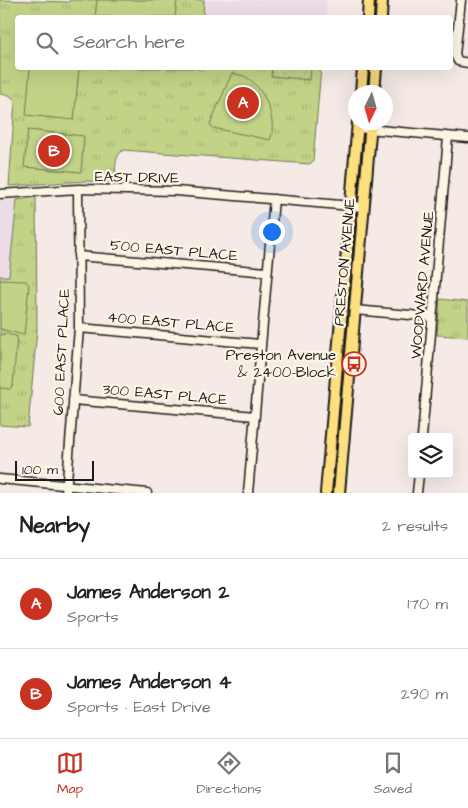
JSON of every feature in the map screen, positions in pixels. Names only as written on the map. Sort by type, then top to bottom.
[{"type":"main road","points":[[368,15],[369,0]]},
{"type":"main road","points":[[381,15],[382,0]]},
{"type":"main road","points":[[362,85],[363,70]]},
{"type":"main road","points":[[375,85],[376,70]]},
{"type":"main road","name":"PRESTON AVENUE","points":[[326,493],[358,130]]},
{"type":"main road","name":"PRESTON AVENUE","points":[[338,493],[371,130]]},
{"type":"street","points":[[460,0],[456,56],[458,61],[468,62]]},
{"type":"street","points":[[393,129],[468,138]]},
{"type":"street","name":"WOODWARD AVENUE","points":[[422,433],[448,137]]},
{"type":"street","name":"EAST DRIVE","points":[[0,194],[78,189],[176,191],[364,207]]},
{"type":"street","name":"600 EAST PLACE","points":[[66,490],[79,328],[78,189]]},
{"type":"street","points":[[248,493],[274,199]]},
{"type":"street","name":"500 EAST PLACE","points":[[78,256],[267,272]]},
{"type":"street","points":[[355,310],[432,317]]},
{"type":"street","name":"400 EAST PLACE","points":[[79,328],[260,344]]},
{"type":"street","name":"300 EAST PLACE","points":[[73,400],[255,416]]},
{"type":"street","points":[[417,493],[419,478]]},
{"type":"street","points":[[0,480],[66,490],[147,493]]},
{"type":"shaded area","points":[[204,0],[327,0],[326,15],[203,15]]},
{"type":"shaded area","points":[[17,200],[9,276],[0,276],[0,201]]},
{"type":"green space","points":[[0,0],[69,2],[70,0],[204,0],[203,15],[15,15],[15,70],[321,70],[313,161],[310,164],[123,150],[116,160],[116,182],[86,181],[9,186],[15,100],[9,95],[0,94]]},
{"type":"green space","points":[[97,0],[177,0],[175,15],[95,15]]},
{"type":"green space","points":[[30,70],[79,70],[74,120],[26,115]]},
{"type":"green space","points":[[272,70],[311,70],[310,80],[271,76]]},
{"type":"green space","points":[[232,73],[244,76],[258,87],[263,95],[271,114],[272,132],[270,140],[213,128],[210,124]]},
{"type":"green space","points":[[28,130],[84,136],[81,172],[24,167]]},
{"type":"green space","points":[[36,197],[37,330],[28,427],[0,425],[0,276],[9,276],[17,200]]},
{"type":"green space","points":[[0,280],[26,281],[29,285],[24,335],[0,329]]},
{"type":"green space","points":[[440,299],[468,302],[468,337],[437,335]]},
{"type":"green space","points":[[0,335],[17,336],[13,386],[9,389],[0,388]]},
{"type":"place","name":"James Anderson 2","points":[[243,103]]},
{"type":"place","name":"James Anderson 4","points":[[54,151]]},
{"type":"place","name":"Preston Avenue & 2400-Block","points":[[354,364]]}]
